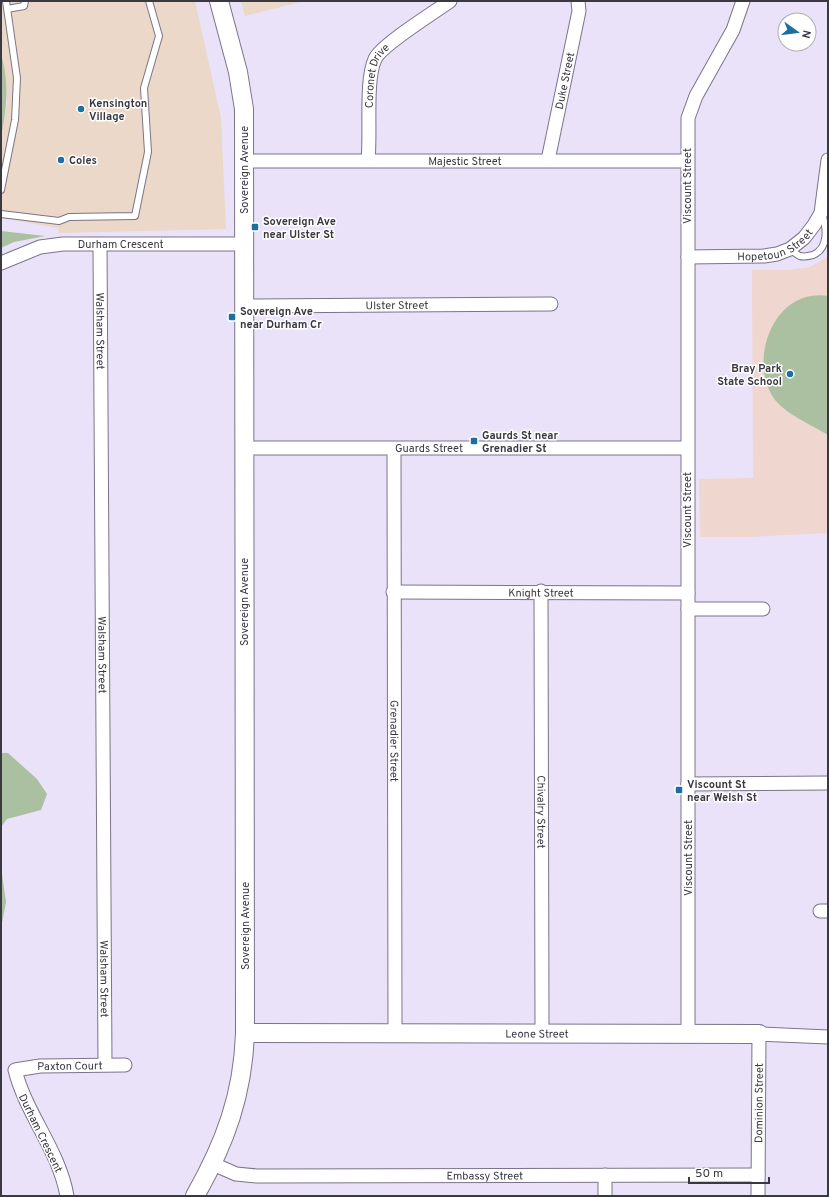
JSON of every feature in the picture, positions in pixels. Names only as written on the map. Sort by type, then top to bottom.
[{"type":"street","name":"Sovereign Avenue","points":[[195,1196],[213,1164],[226,1133],[241,1082],[245,1033],[244,109],[238,72],[219,1]]},
{"type":"street","name":"Coronet Drive","points":[[368,160],[370,76],[375,58],[388,46],[450,1]]},
{"type":"street","name":"Duke Street","points":[[548,160],[579,10],[578,1]]},
{"type":"street","name":"Viscount Street","points":[[688,1033],[688,118],[691,107],[733,30],[743,1]]},
{"type":"street","name":"Hopetoun Street","points":[[688,257],[764,256],[777,254],[790,249],[804,238],[821,213],[828,160]]},
{"type":"street","name":"Majestic Street","points":[[244,161],[687,161]]},
{"type":"street","name":"Durham Crescent","points":[[1,263],[40,247],[63,244],[244,244]]},
{"type":"street","name":"Walsham Street","points":[[100,245],[105,1064]]},
{"type":"street","name":"Ulster Street","points":[[244,306],[551,304]]},
{"type":"street","name":"Guards Street","points":[[244,448],[687,448]]},
{"type":"street","name":"Grenadier Street","points":[[394,449],[395,1033]]},
{"type":"street","name":"Knight Street","points":[[394,592],[541,591],[688,593]]},
{"type":"street","name":"Chivalry Street","points":[[541,591],[542,1033]]},
{"type":"street","points":[[688,609],[763,609]]},
{"type":"street","points":[[688,784],[828,783]]},
{"type":"street","name":"Leone Street","points":[[245,1033],[688,1033],[828,1037]]},
{"type":"street","name":"Dominion Street","points":[[758,1196],[759,1034]]},
{"type":"street","name":"Paxton Court","points":[[14,1070],[40,1066],[105,1064],[124,1065]]},
{"type":"street","name":"Durham Crescent","points":[[14,1070],[19,1089],[56,1157],[65,1182],[67,1196]]},
{"type":"street","name":"Embassy Street","points":[[213,1164],[231,1173],[245,1176],[758,1175]]},
{"type":"street","points":[[605,1175],[605,1196]]},
{"type":"lane","points":[[1,190],[15,120],[17,78],[6,1]]},
{"type":"lane","points":[[7,9],[24,6],[25,1]]},
{"type":"lane","points":[[1,214],[59,221],[69,217],[135,216],[148,152],[144,88],[158,36],[149,1]]},
{"type":"lane","points":[[790,249],[801,256],[809,256],[820,252],[824,244],[825,234],[825,225],[821,213]]},
{"type":"shaded area","points":[[1,1],[195,1],[221,118],[226,229],[59,233],[58,228],[1,218],[1,137],[7,103],[1,54]]},
{"type":"shaded area","points":[[241,1],[305,1],[245,16]]},
{"type":"shaded area","name":"Bray Park State School","points":[[828,255],[828,533],[747,537],[700,537],[699,479],[753,478],[752,270],[790,270],[810,267],[826,258]]},
{"type":"green space","points":[[1,54],[4,64],[6,83],[5,112],[2,132],[1,132]]},
{"type":"green space","points":[[1,231],[45,236],[14,242],[1,248]]},
{"type":"green space","points":[[809,296],[828,296],[828,435],[798,418],[778,403],[773,397],[766,381],[764,364],[765,346],[771,328],[781,314],[794,302]]},
{"type":"green space","points":[[1,753],[8,753],[37,779],[47,794],[41,810],[7,819],[1,827]]},
{"type":"green space","points":[[1,867],[6,902],[1,928]]},
{"type":"place","name":"Kensington Village","points":[[81,109]]},
{"type":"place","name":"Coles","points":[[61,160]]},
{"type":"place","name":"Sovereign Ave near Ulster St","points":[[255,227]]},
{"type":"place","name":"Sovereign Ave near Durham Cr","points":[[232,317]]},
{"type":"place","name":"Bray Park State School","points":[[790,374]]},
{"type":"place","name":"Gaurds St near Grenadier St","points":[[474,441]]},
{"type":"place","name":"Viscount St near Welsh St","points":[[679,790]]}]
